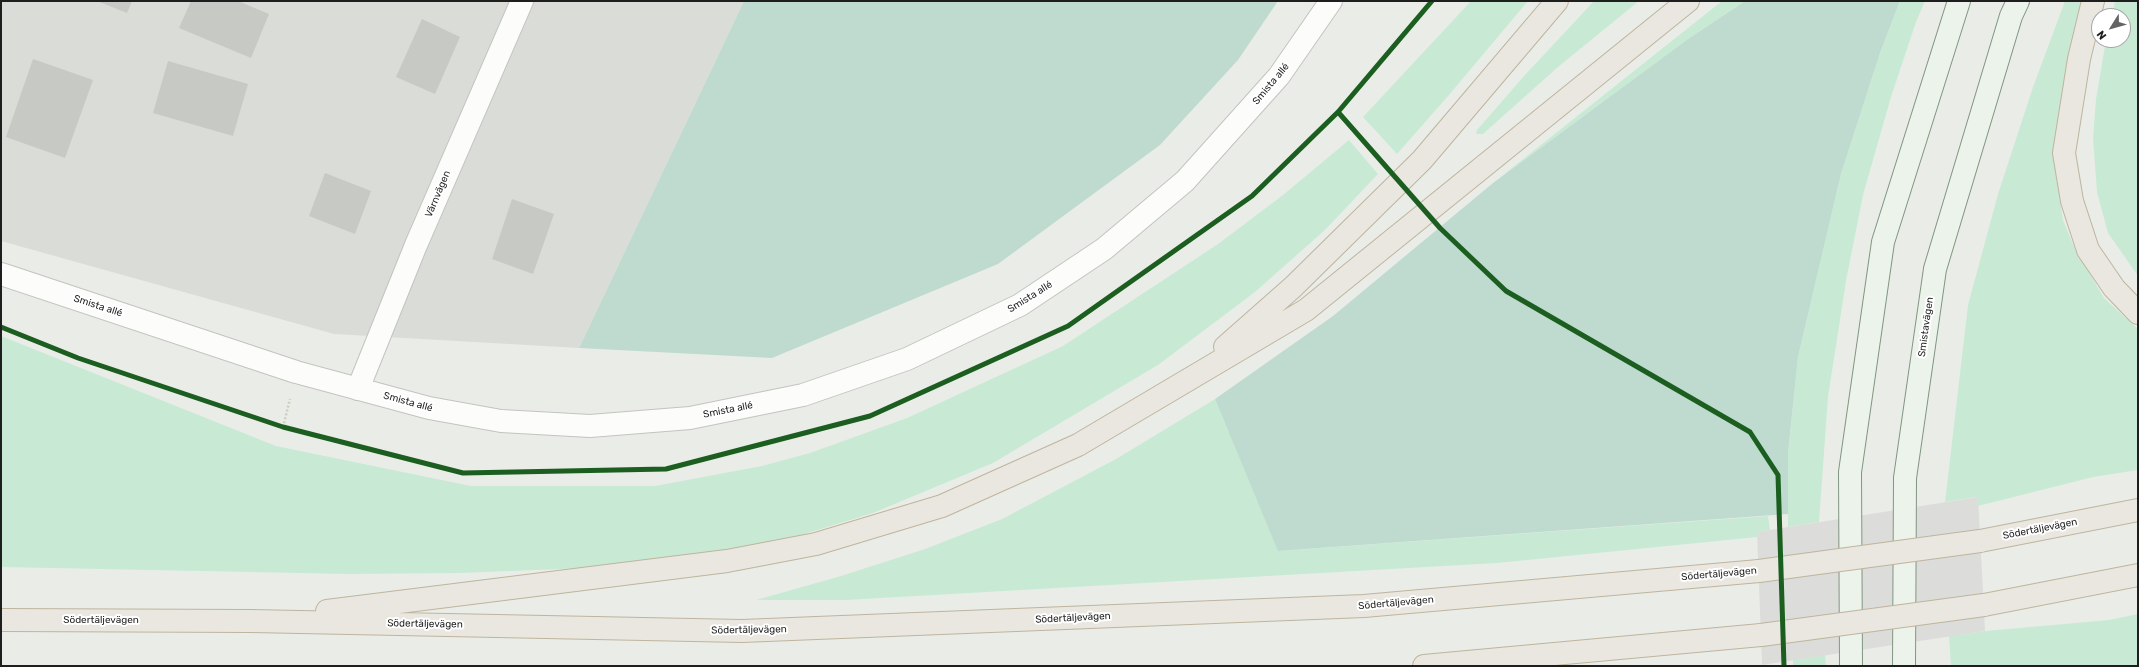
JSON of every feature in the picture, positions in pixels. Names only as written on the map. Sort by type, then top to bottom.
[{"type":"highway","points":[[1184,384],[1293,287],[1422,160],[1557,1]]},
{"type":"highway","points":[[251,621],[727,561],[816,544],[942,506],[1078,445],[1184,384],[1306,310],[1688,1]]},
{"type":"highway","points":[[2093,1],[2079,60],[2064,153],[2072,201],[2088,250],[2114,288],[2138,312]]},
{"type":"highway","name":"Södertäljevägen","points":[[1,620],[251,621],[742,631],[1364,606],[1759,571],[1980,541],[2138,510]]},
{"type":"highway","points":[[1424,666],[1761,636],[1984,605],[2138,575]]},
{"type":"main road","points":[[1851,666],[1850,472],[1884,242],[1959,1]]},
{"type":"main road","name":"Smistavägen","points":[[1904,666],[1905,478],[1935,269],[2011,16],[2018,1]]},
{"type":"street","name":"Värnvägen","points":[[358,389],[416,245],[522,1]]},
{"type":"street","name":"Smista allé","points":[[1,274],[296,372],[429,408],[502,421],[590,426],[690,418],[802,395],[907,360],[1020,305],[1104,249],[1185,181],[1279,76],[1331,1]]},
{"type":"path","points":[[276,425],[291,429]]},
{"type":"shaded area","points":[[1,1],[744,1],[579,348],[334,334],[1,241]]},
{"type":"green space","points":[[744,1],[1278,1],[1238,60],[1160,145],[998,264],[772,358],[579,348]]},
{"type":"green space","points":[[1471,1],[1528,1],[1397,154],[1363,117]]},
{"type":"green space","points":[[1594,1],[1639,1],[1558,67],[1483,134],[1476,134],[1477,130],[1524,76]]},
{"type":"green space","points":[[1722,1],[1745,1],[1688,39],[1493,183]]},
{"type":"green space","points":[[1745,1],[1900,1],[1880,53],[1841,174],[1798,357],[1788,453],[1788,514],[1278,551],[1215,399],[1333,316],[1493,183],[1688,39]]},
{"type":"green space","points":[[1900,1],[1925,1],[1916,22],[1891,97],[1863,195],[1846,281],[1828,397],[1819,522],[1788,527],[1788,453],[1798,357],[1841,174],[1880,53]]},
{"type":"green space","points":[[2065,1],[2081,1],[2057,121],[2055,168],[2063,220],[2075,249],[2104,298],[2138,329],[2138,470],[2093,477],[1978,506],[1977,497],[1945,502],[1968,305],[1998,194],[2033,87]]},
{"type":"green space","points":[[2115,1],[2138,1],[2138,276],[2108,233],[2097,192],[2093,138],[2096,99],[2105,48],[2131,48],[2131,8],[2114,8]]},
{"type":"green space","points":[[1349,140],[1378,174],[1325,230],[1255,292],[1158,365],[993,463],[873,513],[765,546],[611,567],[461,573],[348,574],[1,567],[1,336],[276,446],[471,486],[655,486],[762,466],[810,453],[907,418],[1063,346],[1218,244],[1283,195]]},
{"type":"green space","points":[[1215,399],[1279,551],[1768,516],[1770,530],[1757,532],[1757,537],[1497,563],[846,600],[756,600],[841,576],[925,549],[1002,519],[1116,459]]},
{"type":"green space","points":[[2138,614],[2138,666],[1951,666],[1949,636],[1985,631],[2109,620]]},
{"type":"green space","points":[[1825,655],[1826,666],[1793,666],[1793,660]]},
{"type":"pier","points":[[1978,497],[1985,631],[1762,665],[1757,532]]},
{"type":"building","points":[[97,1],[132,1],[127,13]]},
{"type":"building","points":[[191,1],[238,1],[269,14],[251,58],[179,28]]},
{"type":"building","points":[[422,19],[460,37],[435,94],[396,77]]},
{"type":"building","points":[[33,59],[93,80],[65,158],[6,137]]},
{"type":"building","points":[[168,61],[248,84],[233,136],[153,113]]},
{"type":"building","points":[[325,173],[371,191],[355,234],[309,216]]},
{"type":"building","points":[[512,199],[554,214],[533,274],[492,259]]},
{"type":"cycle path","points":[[1,327],[78,358],[283,427],[463,473],[666,469],[870,416],[1068,326],[1252,196],[1338,112],[1432,1]]},
{"type":"cycle path","points":[[1338,112],[1440,228],[1506,291],[1750,432],[1778,475],[1784,666]]}]
